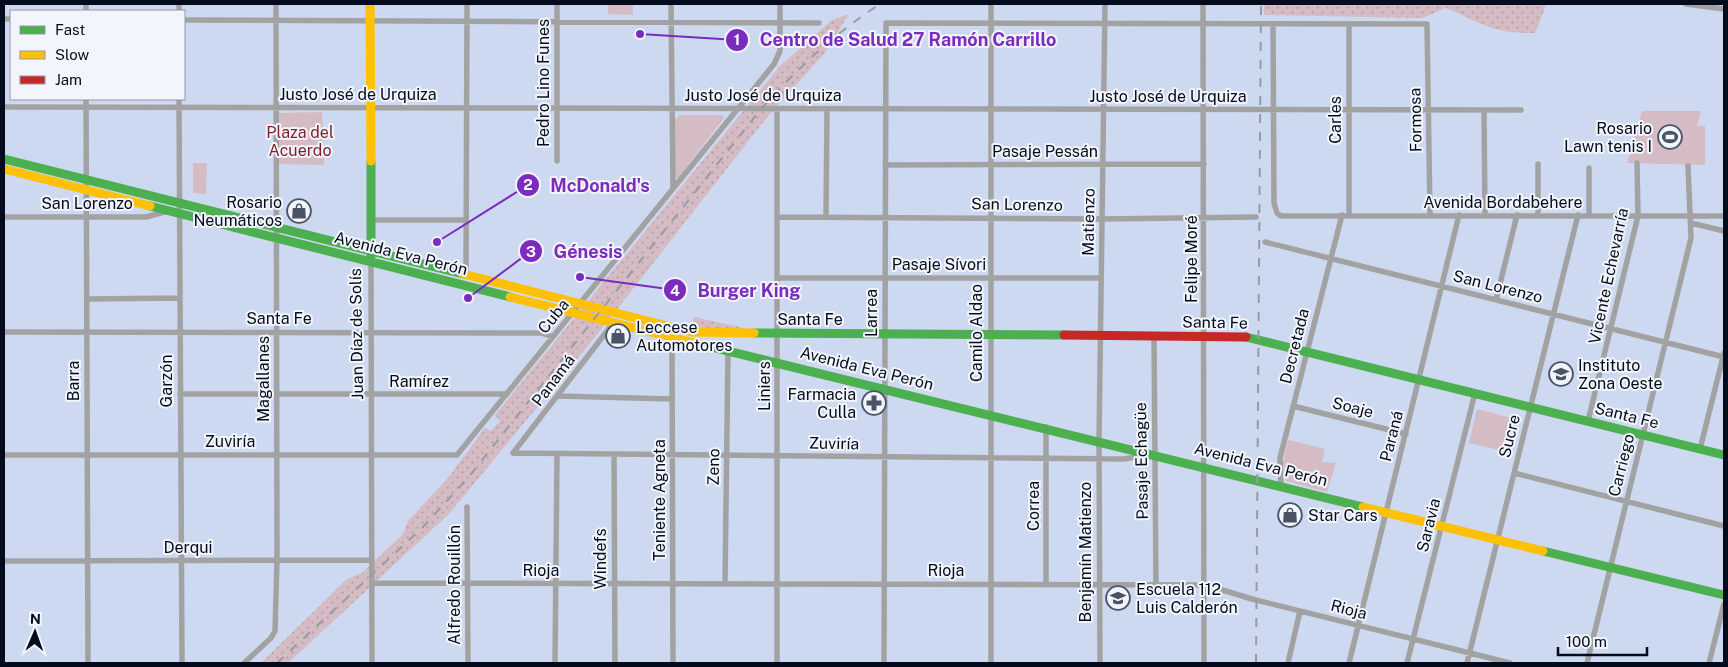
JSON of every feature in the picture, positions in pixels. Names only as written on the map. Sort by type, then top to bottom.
[{"type":"main road","name":"Juan Díaz de Solís","points":[[370,4],[371,261]]},
{"type":"main road","name":"Avenida Eva Perón","points":[[4,159],[691,332]]},
{"type":"main road","name":"Avenida Eva Perón","points":[[4,169],[672,337],[990,413],[1724,595]]},
{"type":"main road","name":"Santa Fe","points":[[691,332],[1247,337],[1724,455]]},
{"type":"street","name":"Magallanes","points":[[244,663],[274,635],[277,560],[276,4]]},
{"type":"street","points":[[466,276],[467,4]]},
{"type":"street","name":"Pedro Lino Funes","points":[[557,4],[557,161]]},
{"type":"street","points":[[671,4],[673,187]]},
{"type":"street","points":[[780,4],[780,23]]},
{"type":"street","name":"Camilo Aldao","points":[[991,4],[991,663]]},
{"type":"street","name":"Matienzo","points":[[1099,440],[1105,4]]},
{"type":"street","name":"Felipe Moré","points":[[1203,4],[1206,585],[1204,663]]},
{"type":"street","points":[[1686,4],[1724,9]]},
{"type":"street","points":[[185,20],[819,24]]},
{"type":"street","name":"Cuba","points":[[457,455],[774,64],[780,51],[780,23]]},
{"type":"street","name":"Larrea","points":[[884,663],[886,23],[991,23]]},
{"type":"street","points":[[991,23],[1349,24]]},
{"type":"street","points":[[1273,24],[1274,110]]},
{"type":"street","name":"Formosa","points":[[1349,24],[1426,24],[1430,216]]},
{"type":"street","name":"Carles","points":[[1349,24],[1349,215]]},
{"type":"street","name":"Barra","points":[[86,100],[88,663]]},
{"type":"street","name":"Garzón","points":[[179,100],[179,203],[174,211],[180,298],[182,663]]},
{"type":"street","name":"Justo José de Urquiza","points":[[4,107],[1521,110]]},
{"type":"street","name":"Liniers","points":[[777,109],[777,663]]},
{"type":"street","points":[[826,217],[827,109]]},
{"type":"street","name":"Avenida Bordabehere","points":[[1274,110],[1274,204],[1276,213],[1281,216],[1724,216]]},
{"type":"street","points":[[1484,110],[1485,215]]},
{"type":"street","name":"Pasaje Pessán","points":[[885,165],[1204,164]]},
{"type":"street","points":[[1538,164],[1538,216]]},
{"type":"street","name":"Vicente Echevarría","points":[[1588,421],[1612,329],[1638,216],[1637,164]]},
{"type":"street","name":"Carriego","points":[[1587,663],[1691,238],[1688,166]]},
{"type":"street","points":[[1588,216],[1589,168]]},
{"type":"street","name":"San Lorenzo","points":[[4,217],[146,217],[174,211]]},
{"type":"street","name":"Paraná","points":[[1349,663],[1460,215]]},
{"type":"street","name":"San Lorenzo","points":[[777,217],[1204,219],[1256,216]]},
{"type":"street","name":"Decretada","points":[[1281,485],[1280,458],[1342,216]]},
{"type":"street","points":[[1496,300],[1517,216]]},
{"type":"street","name":"Sucre","points":[[1467,663],[1578,216]]},
{"type":"street","points":[[370,220],[466,220]]},
{"type":"street","points":[[1691,223],[1724,231]]},
{"type":"street","name":"San Lorenzo","points":[[1265,242],[1612,329],[1724,355]]},
{"type":"street","name":"Juan Díaz de Solís","points":[[371,261],[372,663]]},
{"type":"street","name":"Pasaje Sívori","points":[[777,278],[1101,278]]},
{"type":"street","points":[[87,299],[180,298]]},
{"type":"street","name":"Panamá","points":[[513,453],[614,322]]},
{"type":"street","name":"Santa Fe","points":[[4,332],[541,334],[553,338]]},
{"type":"street","name":"Pasaje Echagüe","points":[[1154,336],[1156,585]]},
{"type":"street","name":"Teniente Agneta","points":[[672,337],[673,663]]},
{"type":"street","name":"Zeno","points":[[725,584],[728,350]]},
{"type":"street","points":[[1700,449],[1724,355]]},
{"type":"street","name":"Saravia","points":[[1408,663],[1475,393]]},
{"type":"street","name":"Ramírez","points":[[180,394],[507,394]]},
{"type":"street","points":[[558,396],[672,399]]},
{"type":"street","name":"Soaje","points":[[1293,406],[1406,434]]},
{"type":"street","name":"Correa","points":[[1046,427],[1046,584]]},
{"type":"street","name":"Benjamín Matienzo","points":[[1099,440],[1100,663]]},
{"type":"street","name":"Zuviría","points":[[513,453],[1046,459],[1124,459],[1155,454]]},
{"type":"street","points":[[555,663],[558,454]]},
{"type":"street","name":"Windefs","points":[[614,454],[615,663]]},
{"type":"street","name":"Zuviría","points":[[4,455],[457,455]]},
{"type":"street","points":[[1514,473],[1724,526]]},
{"type":"street","name":"Alfredo Rouillón","points":[[467,507],[468,663]]},
{"type":"street","name":"Derqui","points":[[4,561],[372,560]]},
{"type":"street","name":"Rioja","points":[[372,583],[1206,585],[1252,599],[1510,663]]},
{"type":"street","points":[[1709,663],[1724,604]]},
{"type":"street","points":[[1288,663],[1300,611]]},
{"type":"green space","points":[[608,4],[633,4],[633,15],[608,14]]},
{"type":"green space","points":[[1264,4],[1546,5],[1535,33],[1521,33],[1508,32],[1479,23],[1446,8],[1422,18],[1264,15]]},
{"type":"green space","points":[[849,14],[824,54],[768,116],[600,331],[449,514],[288,663],[261,663],[347,579],[362,573],[403,534],[408,521],[448,478],[485,428],[491,431],[500,421],[495,415],[780,66],[832,20]]},
{"type":"green space","name":"Rosario Lawn tenis I","points":[[1642,111],[1701,111],[1697,126],[1705,126],[1705,165],[1627,163]]},
{"type":"green space","name":"Plaza del Acuerdo","points":[[322,112],[324,165],[277,164],[279,113]]},
{"type":"green space","points":[[680,115],[723,115],[724,118],[678,178],[674,177],[674,120]]},
{"type":"green space","points":[[193,163],[207,163],[206,194],[193,193]]},
{"type":"green space","points":[[694,317],[740,327],[740,331],[691,329]]},
{"type":"green space","points":[[1477,409],[1519,420],[1511,453],[1469,443]]},
{"type":"green space","points":[[1288,440],[1325,449],[1322,462],[1336,463],[1327,492],[1286,481],[1283,463]]},
{"type":"railway","points":[[277,663],[423,527],[467,479],[761,109],[817,52],[847,27],[880,4]]},
{"type":"railway","points":[[1256,663],[1261,4]]},
{"type":"traffic: fast","points":[[4,159],[463,274]]},
{"type":"traffic: fast","points":[[371,161],[371,256]]},
{"type":"traffic: fast","points":[[150,206],[510,297]]},
{"type":"traffic: fast","points":[[754,333],[1064,335]]},
{"type":"traffic: fast","points":[[1246,337],[1724,455]]},
{"type":"traffic: fast","points":[[707,346],[1363,507]]},
{"type":"traffic: fast","points":[[1543,551],[1724,595]]},
{"type":"traffic: slow","points":[[370,4],[371,161]]},
{"type":"traffic: slow","points":[[4,169],[150,206]]},
{"type":"traffic: slow","points":[[463,274],[691,332],[754,333]]},
{"type":"traffic: slow","points":[[510,297],[707,346]]},
{"type":"traffic: slow","points":[[1363,507],[1543,551]]},
{"type":"traffic: jam","points":[[1064,335],[1246,337]]},
{"type":"place","name":"Centro de Salud 27 Ramón Carrillo","points":[[640,34]]},
{"type":"place","name":"Rosario Lawn tenis I","points":[[1670,137]]},
{"type":"place","name":"Rosario Neumáticos","points":[[299,211]]},
{"type":"place","name":"McDonald's","points":[[437,242]]},
{"type":"place","name":"Burger King","points":[[580,277]]},
{"type":"place","name":"Génesis","points":[[468,298]]},
{"type":"place","name":"Leccese Automotores","points":[[618,336]]},
{"type":"place","name":"Instituto Zona Oeste","points":[[1561,374]]},
{"type":"place","name":"Farmacia Culla","points":[[874,403]]},
{"type":"place","name":"Star Cars","points":[[1290,515]]},
{"type":"place","name":"Escuela 112 Luis Calderón","points":[[1118,598]]}]
